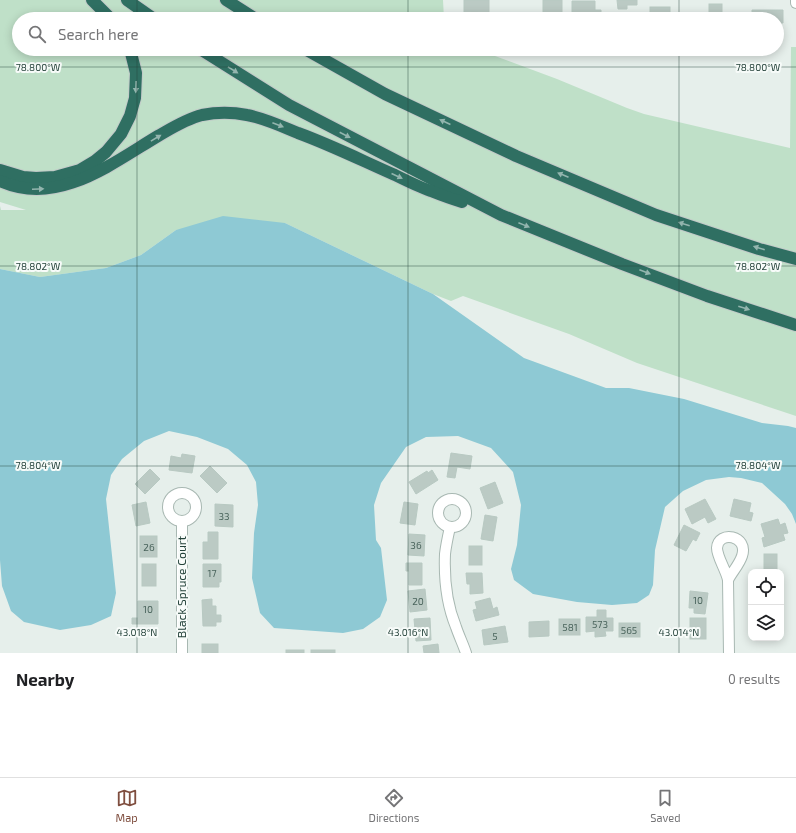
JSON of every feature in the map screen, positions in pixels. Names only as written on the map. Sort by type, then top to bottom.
[{"type":"highway","points":[[92,0],[104,12]]},
{"type":"highway","points":[[127,0],[144,12]]},
{"type":"highway","points":[[226,0],[245,12]]},
{"type":"highway","points":[[0,170],[23,177],[55,178],[80,170],[96,161],[106,152],[121,134],[130,116],[135,98],[136,73],[132,56]]},
{"type":"highway","points":[[211,56],[289,105],[501,215]]},
{"type":"highway","points":[[317,56],[385,94],[516,156],[656,215],[760,249],[796,259]]},
{"type":"highway","points":[[0,181],[8,185],[22,188],[56,188],[97,173],[167,131],[191,119],[213,113],[233,113],[259,118],[320,141],[431,191],[501,215],[622,264],[707,296],[796,325]]},
{"type":"street","name":"Black Spruce Court","points":[[182,521],[182,653]]},
{"type":"street","points":[[450,527],[445,554],[447,591],[450,610],[466,653]]},
{"type":"street","points":[[728,580],[729,653]]},
{"type":"green space","points":[[0,0],[443,0],[444,12],[12,12],[12,56],[495,56],[644,114],[790,148],[791,47],[796,47],[796,416],[637,363],[569,334],[463,296],[451,301],[433,294],[285,223],[176,230],[141,255],[106,268],[40,277],[0,269],[0,206],[1,210],[26,210],[0,202]]},
{"type":"water","points":[[223,216],[285,223],[433,294],[524,358],[606,388],[629,388],[684,399],[762,423],[796,428],[796,524],[792,514],[785,504],[762,483],[729,477],[706,480],[683,491],[665,507],[655,550],[653,585],[649,595],[637,603],[612,605],[577,602],[533,594],[514,580],[511,569],[517,545],[521,505],[513,472],[491,448],[458,436],[426,437],[406,447],[381,483],[374,505],[376,540],[381,548],[387,600],[380,617],[363,629],[343,633],[274,628],[260,613],[252,578],[254,533],[258,505],[256,482],[247,465],[228,449],[197,437],[169,431],[144,441],[122,459],[111,475],[106,499],[116,593],[111,616],[91,625],[60,630],[24,622],[11,611],[2,586],[0,560],[0,269],[40,277],[106,268],[141,255],[176,230]]},
{"type":"building","points":[[464,0],[489,0],[489,12],[464,12]]},
{"type":"building","points":[[543,0],[562,0],[562,12],[543,12]]},
{"type":"building","points":[[617,0],[637,0],[637,5],[627,5],[627,9],[618,9]]},
{"type":"building","points":[[572,1],[595,1],[595,10],[601,10],[601,12],[572,12]]},
{"type":"building","points":[[709,4],[722,4],[722,12],[709,12]]},
{"type":"building","points":[[650,7],[670,7],[670,12],[650,12]]},
{"type":"building","points":[[752,10],[783,10],[783,12],[752,12]]},
{"type":"building","points":[[451,453],[472,456],[470,469],[457,467],[455,478],[447,477]]},
{"type":"building","points":[[182,454],[195,456],[192,473],[169,470],[171,456],[181,458]]},
{"type":"building","points":[[210,466],[227,483],[217,493],[200,476]]},
{"type":"building","points":[[150,469],[160,479],[145,494],[135,484]]},
{"type":"building","points":[[432,470],[438,480],[416,494],[409,482],[427,471],[428,473]]},
{"type":"building","points":[[495,482],[503,503],[488,509],[480,488]]},
{"type":"building","points":[[705,499],[716,519],[708,523],[705,517],[692,524],[685,509]]},
{"type":"building","points":[[734,499],[751,503],[749,512],[753,513],[751,521],[730,516]]},
{"type":"building","points":[[146,502],[150,523],[136,526],[132,505]]},
{"type":"building","points":[[404,502],[418,504],[415,525],[400,523]]},
{"type":"building","points":[[215,504],[233,505],[233,527],[215,526]]},
{"type":"building","points":[[485,515],[497,517],[493,541],[481,539]]},
{"type":"building","points":[[778,519],[780,525],[785,523],[788,533],[783,534],[785,540],[764,547],[762,538],[765,537],[761,524]]},
{"type":"building","points":[[684,525],[700,533],[696,541],[693,539],[686,551],[674,545]]},
{"type":"building","points":[[208,532],[218,532],[218,559],[203,559],[203,542],[208,542]]},
{"type":"building","points":[[409,534],[425,535],[424,556],[408,555]]},
{"type":"building","points":[[140,536],[157,536],[157,557],[140,557]]},
{"type":"building","points":[[469,546],[482,546],[482,565],[469,565]]},
{"type":"building","points":[[764,554],[777,554],[777,569],[764,569]]},
{"type":"building","points":[[406,563],[422,563],[422,585],[409,585],[409,571],[406,571]]},
{"type":"building","points":[[142,564],[156,564],[156,586],[142,586]]},
{"type":"building","points":[[203,564],[221,564],[221,582],[219,582],[219,587],[203,587]]},
{"type":"building","points":[[466,573],[482,573],[483,593],[470,594],[470,584],[467,584]]},
{"type":"building","points":[[425,589],[427,610],[410,612],[408,591]]},
{"type":"building","points":[[690,591],[708,593],[705,614],[694,613],[694,608],[689,608]]},
{"type":"building","points":[[490,598],[493,609],[497,607],[499,615],[476,621],[473,610],[477,609],[475,602]]},
{"type":"building","points":[[212,599],[212,606],[216,606],[216,615],[221,615],[221,622],[216,622],[216,626],[203,626],[202,600]]},
{"type":"building","points":[[138,601],[158,601],[158,624],[132,624],[132,618],[138,618]]},
{"type":"building","points":[[597,610],[606,610],[606,618],[613,618],[613,631],[605,631],[606,636],[595,637],[595,631],[586,632],[586,617],[597,617]]},
{"type":"building","points":[[430,618],[431,640],[416,641],[414,619]]},
{"type":"building","points":[[690,618],[706,618],[706,639],[690,639]]},
{"type":"building","points":[[559,619],[580,619],[580,635],[559,635]]},
{"type":"building","points":[[549,621],[549,636],[529,637],[529,622]]},
{"type":"building","points":[[619,623],[640,623],[640,637],[619,637]]},
{"type":"building","points":[[505,626],[508,642],[484,645],[482,630]]},
{"type":"building","points":[[202,644],[218,644],[218,653],[202,653]]},
{"type":"building","points":[[438,644],[439,653],[424,653],[423,646]]},
{"type":"building","points":[[286,650],[304,650],[304,653],[286,653]]},
{"type":"building","points":[[311,650],[335,650],[335,653],[311,653]]}]
